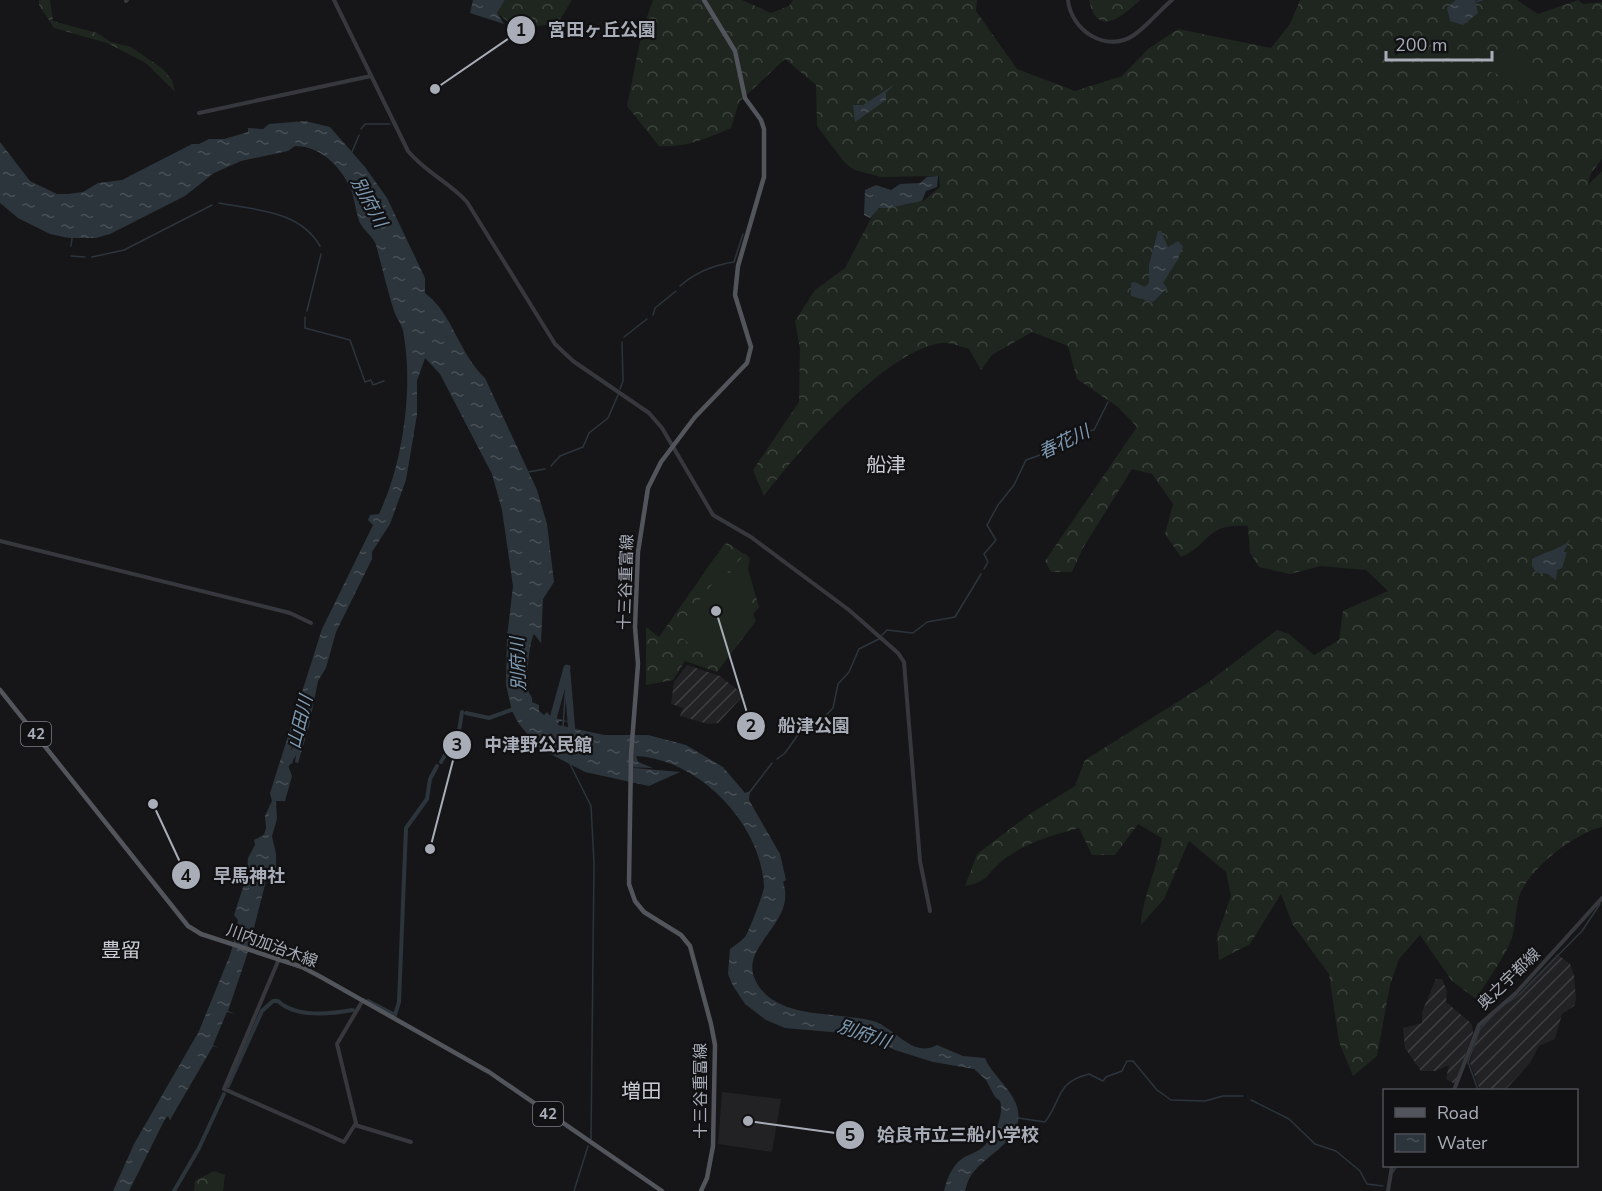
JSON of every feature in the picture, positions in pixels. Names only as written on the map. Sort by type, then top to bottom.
[{"type":"main road","name":"十三谷重富線","points":[[701,1191],[707,1178],[712,1153],[715,1046],[690,946],[681,935],[644,912],[631,891],[628,872],[632,730],[638,664],[635,627],[639,538],[648,488],[672,445],[750,358],[751,347],[735,295],[738,266],[764,177],[764,129],[761,120],[746,98],[738,60],[732,46],[704,0]]},
{"type":"main road","name":"川内加治木線","points":[[0,690],[188,927],[216,939],[302,967],[363,1000],[489,1072],[662,1191]]},
{"type":"street","points":[[334,0],[408,151],[419,165],[448,185],[467,202],[555,344],[573,361],[649,413],[662,428],[713,515],[751,537],[885,639],[904,662],[920,861],[930,911]]},
{"type":"street","points":[[1068,0],[1070,12],[1079,27],[1093,38],[1108,41],[1134,35],[1172,0]]},
{"type":"street","points":[[199,113],[372,76]]},
{"type":"street","points":[[0,541],[290,613],[311,623]]},
{"type":"street","name":"奥之宇都線","points":[[1454,1089],[1479,1024],[1516,993],[1602,898]]},
{"type":"street","points":[[279,959],[224,1089],[344,1142],[355,1125],[337,1044],[363,1000]]},
{"type":"street","points":[[355,1125],[411,1142]]},
{"type":"street","points":[[1388,1191],[1392,1167]]},
{"type":"shaded area","points":[[687,665],[720,676],[744,695],[718,723],[708,724],[680,716],[683,708],[671,704],[674,682]]},
{"type":"shaded area","points":[[1557,954],[1570,964],[1574,975],[1576,1000],[1574,1006],[1562,1014],[1555,1039],[1539,1046],[1530,1063],[1505,1089],[1480,1089],[1470,1063],[1478,1030],[1485,1021],[1517,995]]},
{"type":"shaded area","points":[[1436,979],[1442,979],[1447,991],[1446,1002],[1472,1024],[1473,1033],[1455,1084],[1446,1079],[1449,1065],[1435,1071],[1421,1071],[1405,1048],[1403,1028],[1422,1023],[1422,1012]]},
{"type":"shaded area","points":[[722,1092],[781,1099],[772,1152],[718,1144]]},
{"type":"green space","points":[[39,0],[50,0],[53,21],[97,33],[111,42],[131,47],[163,69],[172,80],[175,92],[146,63],[107,43],[54,28],[39,5]]},
{"type":"green space","points":[[505,0],[572,0],[557,24],[516,28],[497,13]]},
{"type":"green space","points":[[653,0],[742,0],[771,13],[789,6],[793,0],[977,0],[976,11],[1017,69],[1075,91],[1122,76],[1148,49],[1178,29],[1271,48],[1290,24],[1300,0],[1517,0],[1538,14],[1578,0],[1583,4],[1602,2],[1602,159],[1591,173],[1588,185],[1602,171],[1602,827],[1566,844],[1532,875],[1519,897],[1509,946],[1476,999],[1452,981],[1420,935],[1399,959],[1390,985],[1377,1056],[1353,1076],[1339,1042],[1329,974],[1293,925],[1281,894],[1250,944],[1219,960],[1217,935],[1231,896],[1226,872],[1189,841],[1164,899],[1141,925],[1144,904],[1162,838],[1138,824],[1115,855],[1092,855],[1079,828],[1029,844],[1002,861],[983,880],[965,886],[977,854],[1030,814],[1075,786],[1085,760],[1206,684],[1277,630],[1289,634],[1314,655],[1339,640],[1343,611],[1388,591],[1366,570],[1321,566],[1290,574],[1259,567],[1250,553],[1248,526],[1234,526],[1216,531],[1191,552],[1181,557],[1165,534],[1173,504],[1152,474],[1132,469],[1083,548],[1072,572],[1051,572],[1045,561],[1137,427],[1118,407],[1077,379],[1068,346],[1032,332],[992,355],[981,370],[969,349],[945,343],[920,349],[896,363],[870,382],[820,430],[764,496],[753,470],[799,402],[800,349],[795,321],[815,290],[845,268],[876,209],[910,204],[915,201],[922,202],[940,187],[939,176],[881,177],[855,170],[845,163],[817,126],[816,85],[785,59],[739,102],[731,128],[687,144],[659,146],[627,106],[642,31]]},
{"type":"green space","points":[[1089,0],[1140,0],[1119,17],[1111,21],[1104,21],[1098,19],[1093,12]]},
{"type":"green space","points":[[1498,49],[1523,50],[1528,55],[1535,69],[1521,108],[1518,105],[1520,92],[1514,79],[1477,68],[1493,57]]},
{"type":"green space","points":[[726,542],[750,558],[748,569],[759,607],[753,614],[756,621],[717,672],[685,661],[673,680],[646,685],[646,627],[659,637]]},
{"type":"green space","points":[[725,544],[740,556],[719,583],[704,572]]},
{"type":"green space","points":[[745,553],[749,559],[747,570],[754,592],[745,604],[721,585]]},
{"type":"green space","points":[[713,583],[753,616],[755,621],[720,667],[674,632]]},
{"type":"green space","points":[[214,1171],[225,1175],[223,1191],[194,1191],[195,1181]]},
{"type":"water","points":[[473,0],[505,0],[497,13],[504,24],[470,13]]},
{"type":"water","points":[[1456,0],[1475,0],[1478,13],[1463,25],[1450,21],[1447,8]]},
{"type":"water","points":[[895,84],[886,93],[886,100],[855,122],[853,105],[863,105]]},
{"type":"water","points":[[305,121],[330,127],[365,167],[387,198],[425,278],[425,293],[443,312],[469,358],[485,378],[537,490],[547,524],[554,582],[543,599],[541,643],[534,634],[528,661],[527,684],[532,702],[539,705],[539,711],[544,715],[547,712],[551,717],[571,722],[559,721],[558,725],[604,735],[648,735],[686,745],[723,767],[745,793],[750,791],[749,800],[780,854],[786,880],[783,882],[785,896],[783,909],[755,954],[752,965],[754,977],[762,991],[774,1001],[789,1008],[873,1021],[920,1048],[937,1045],[963,1056],[985,1058],[1013,1098],[1018,1116],[1017,1126],[1005,1144],[972,1174],[965,1191],[944,1191],[949,1175],[958,1162],[984,1146],[996,1128],[1001,1114],[1000,1101],[995,1097],[986,1080],[974,1069],[933,1062],[895,1050],[865,1035],[785,1028],[766,1020],[745,1004],[733,986],[728,974],[730,949],[747,934],[764,887],[761,864],[752,841],[739,819],[723,799],[704,782],[660,760],[636,756],[638,762],[653,768],[624,767],[680,772],[649,786],[585,772],[539,748],[519,724],[512,711],[506,685],[507,637],[513,586],[502,510],[492,474],[440,374],[425,358],[417,381],[417,415],[406,480],[390,524],[372,552],[372,559],[336,632],[326,668],[318,681],[309,726],[298,763],[295,762],[300,730],[291,749],[293,763],[288,765],[292,776],[285,801],[276,801],[277,819],[272,836],[276,854],[276,871],[274,876],[266,881],[247,955],[228,1011],[236,1014],[227,1012],[213,1045],[218,1048],[213,1046],[170,1120],[168,1116],[165,1119],[129,1191],[113,1191],[134,1144],[199,1031],[230,955],[238,920],[234,915],[247,875],[248,858],[255,845],[254,840],[264,835],[265,816],[272,801],[270,793],[322,629],[373,525],[368,520],[370,515],[379,514],[394,472],[400,449],[407,400],[406,353],[402,328],[394,311],[376,245],[360,223],[348,183],[337,167],[323,154],[295,146],[288,151],[241,161],[214,173],[185,196],[110,234],[96,238],[69,238],[50,234],[18,218],[0,203],[0,142],[30,181],[57,194],[68,194],[83,192],[98,183],[122,180],[192,144],[199,144],[209,139],[224,139],[248,132],[248,128],[263,129],[269,124]]},
{"type":"water","points":[[938,176],[937,187],[926,191],[922,201],[879,208],[870,218],[864,215],[865,190],[876,185],[891,190],[900,184],[920,183],[927,177]]},
{"type":"water","points":[[1158,231],[1161,231],[1168,247],[1178,241],[1183,246],[1163,283],[1167,288],[1153,302],[1131,296],[1131,283],[1135,282],[1145,287],[1149,283],[1149,265]]},
{"type":"water","points":[[1571,539],[1563,552],[1567,552],[1562,568],[1557,570],[1556,580],[1548,574],[1536,572],[1532,566],[1532,559],[1562,546]]},
{"type":"waterway","points":[[1475,2],[1482,0]]},
{"type":"waterway","points":[[361,129],[365,124],[390,124]]},
{"type":"waterway","points":[[352,152],[359,135]]},
{"type":"waterway","points":[[219,203],[261,210],[288,218],[311,234],[320,246]]},
{"type":"waterway","points":[[92,257],[124,250],[212,205]]},
{"type":"waterway","points":[[680,286],[705,270],[734,262],[743,234]]},
{"type":"waterway","points":[[71,246],[72,238]]},
{"type":"waterway","points":[[307,311],[321,254]]},
{"type":"waterway","points":[[71,256],[85,257]]},
{"type":"waterway","points":[[653,315],[655,308],[676,291]]},
{"type":"waterway","points":[[305,317],[305,328],[350,340],[365,382],[371,380],[373,385],[384,381]]},
{"type":"waterway","points":[[624,337],[647,319]]},
{"type":"waterway","points":[[620,389],[623,381],[622,342]]},
{"type":"waterway","points":[[551,466],[560,456],[583,447],[589,433],[608,418],[618,395]]},
{"type":"waterway","name":"春花川","points":[[984,569],[988,562],[984,554],[996,540],[987,525],[998,505],[1014,485],[1026,460],[1040,455],[1045,448],[1075,433],[1094,430],[1108,402]]},
{"type":"waterway","points":[[528,472],[545,469]]},
{"type":"waterway","name":"春花川","points":[[882,635],[887,630],[913,633],[927,622],[955,617],[981,574]]},
{"type":"waterway","name":"春花川","points":[[777,759],[785,753],[800,732],[814,728],[833,708],[838,684],[849,672],[859,649],[879,639]]},
{"type":"waterway","name":"別府川","points":[[563,727],[567,668]]},
{"type":"waterway","name":"別府川","points":[[551,726],[567,668]]},
{"type":"waterway","name":"別府川","points":[[567,673],[572,733]]},
{"type":"waterway","points":[[466,713],[489,718],[514,709]]},
{"type":"waterway","points":[[441,762],[459,731],[462,712]]},
{"type":"waterway","name":"山田川","points":[[287,763],[296,749],[301,720]]},
{"type":"waterway","name":"春花川","points":[[749,793],[772,763]]},
{"type":"waterway","points":[[570,764],[591,806],[594,863],[591,1139]]},
{"type":"waterway","points":[[368,1001],[395,1015],[399,1002],[406,828],[427,799],[430,779],[437,766]]},
{"type":"waterway","points":[[1507,1003],[1519,995],[1582,931],[1600,904]]},
{"type":"waterway","points":[[228,1086],[262,1011],[273,1001],[304,1012],[334,1013],[353,1010]]},
{"type":"waterway","points":[[1478,1089],[1468,1062],[1480,1029],[1494,1014]]},
{"type":"waterway","points":[[1018,1118],[1045,1122],[1061,1092],[1070,1082],[1089,1074],[1103,1081],[1106,1077],[1122,1071],[1127,1061],[1133,1061],[1157,1090],[1171,1100],[1205,1101],[1223,1096],[1243,1096]]},
{"type":"waterway","points":[[174,1191],[199,1148],[224,1094]]},
{"type":"waterway","points":[[1251,1100],[1289,1119],[1315,1144],[1336,1151],[1360,1171],[1367,1184],[1383,1186]]},
{"type":"waterway","points":[[574,1191],[588,1146]]},
{"type":"waterway","points":[[1393,1172],[1396,1167]]},
{"type":"place","name":"宮田ヶ丘公園","points":[[435,89]]},
{"type":"place","name":"船津公園","points":[[716,611]]},
{"type":"place","name":"早馬神社","points":[[153,804]]},
{"type":"place","name":"中津野公民館","points":[[430,849]]},
{"type":"place","name":"姶良市立三船小学校","points":[[748,1121]]},
{"type":"district","name":"船津","points":[[886,465]]},
{"type":"district","name":"豊留","points":[[121,950]]},
{"type":"district","name":"増田","points":[[641,1091]]}]
